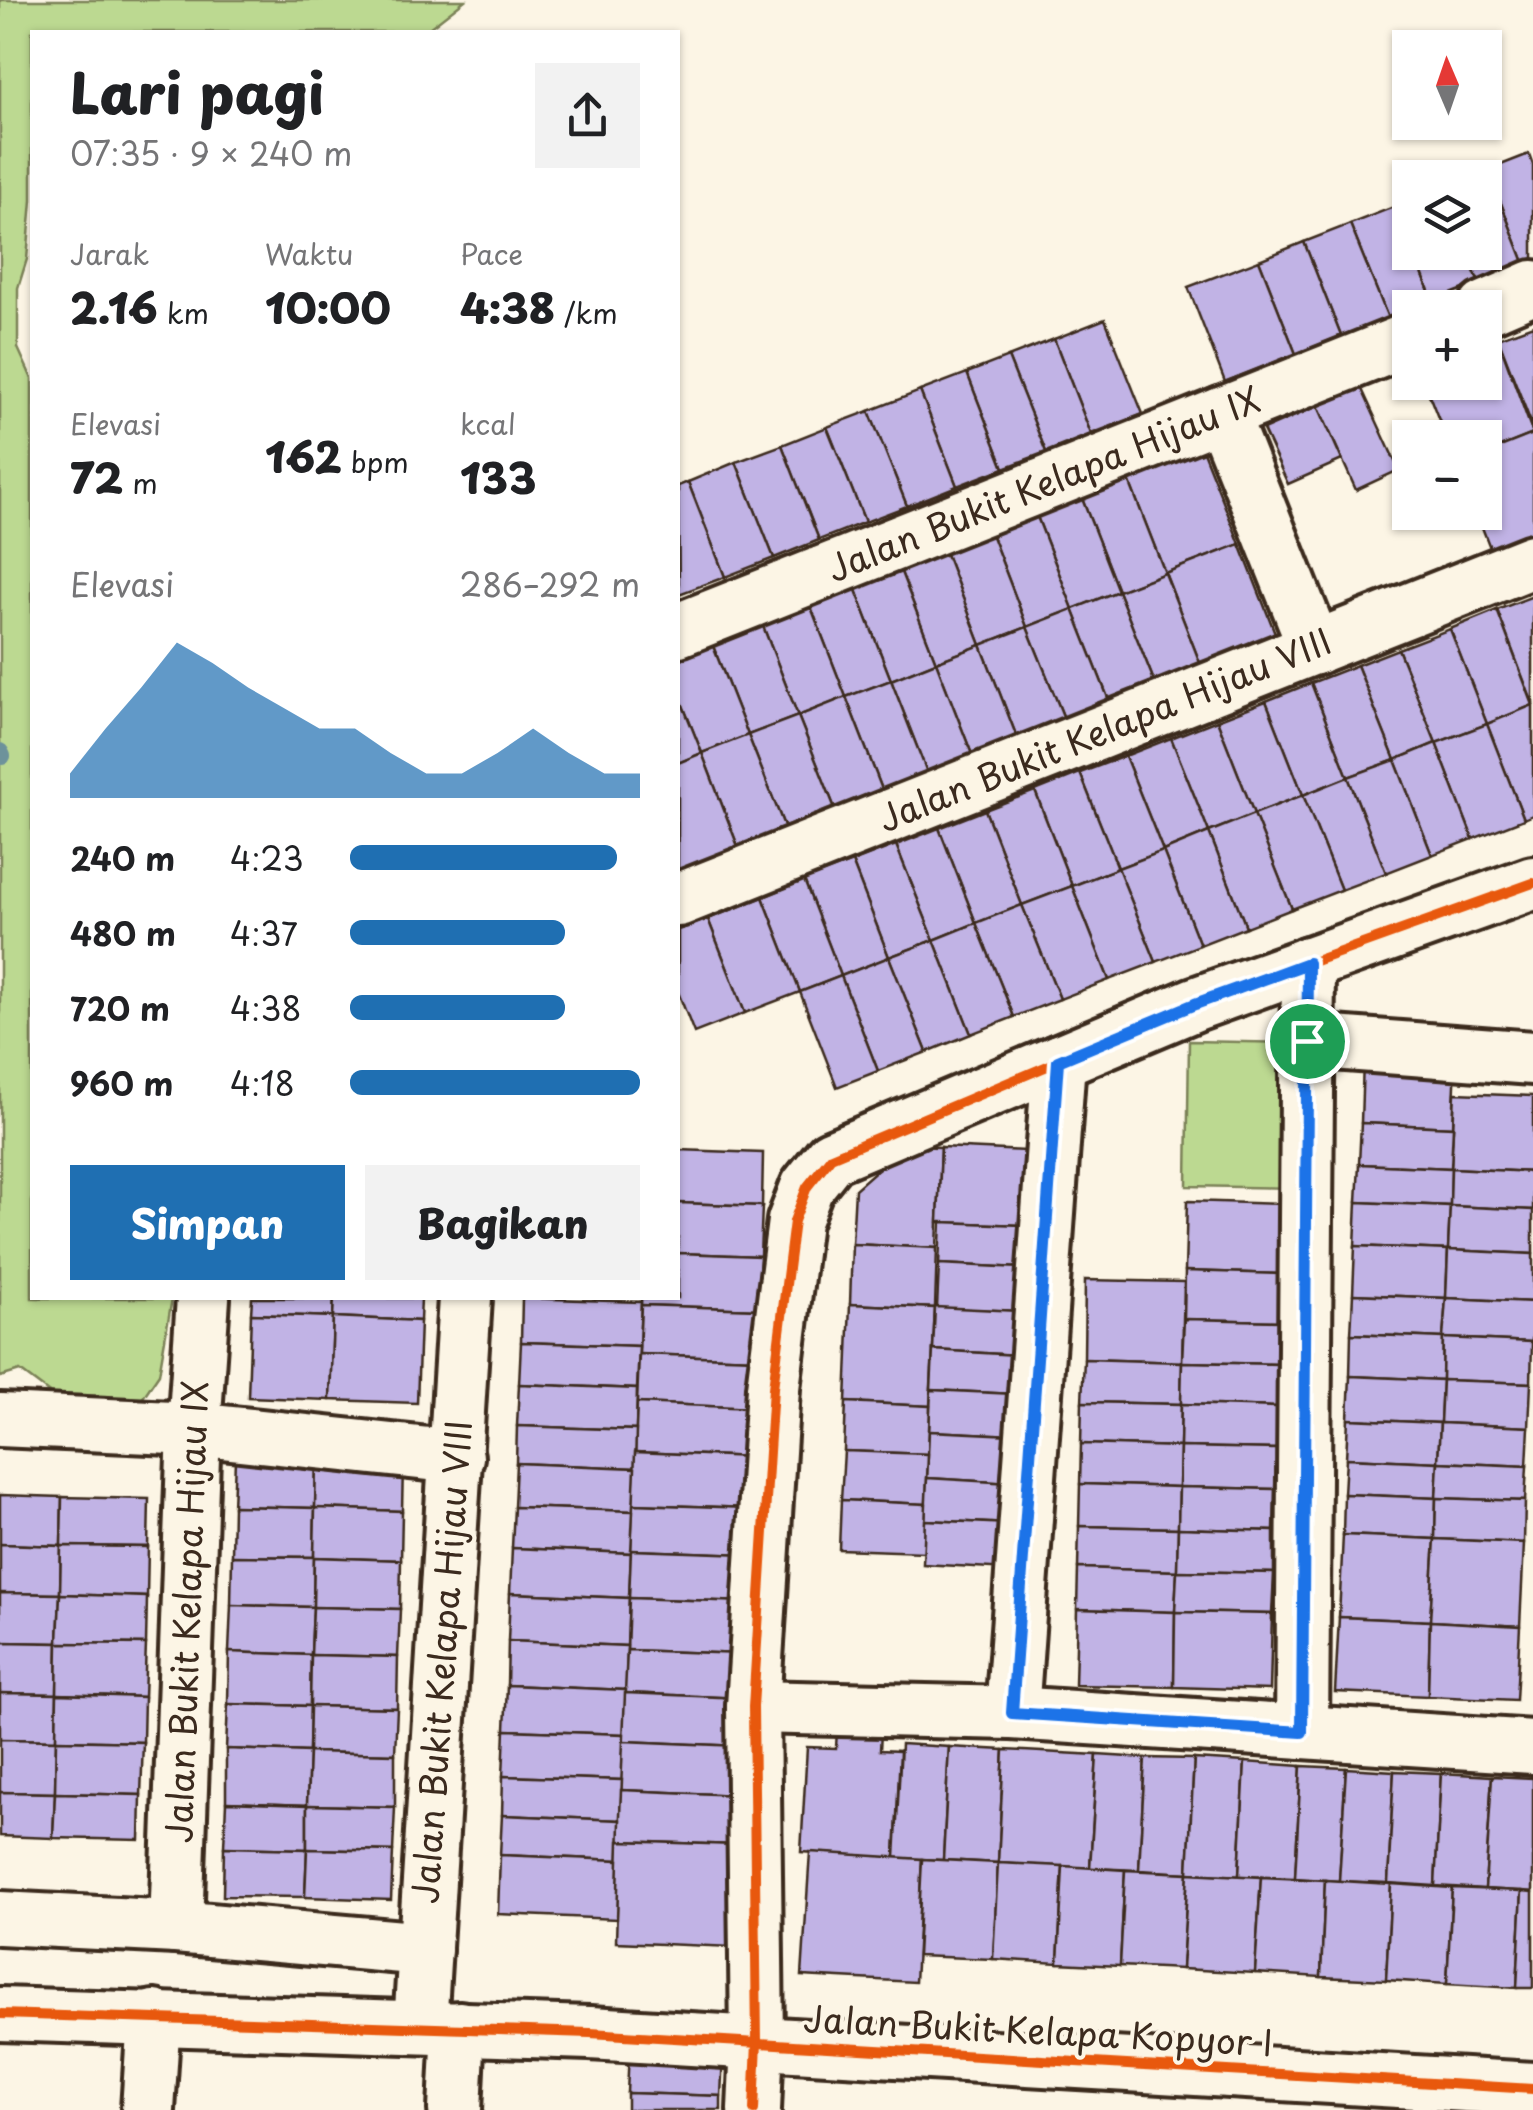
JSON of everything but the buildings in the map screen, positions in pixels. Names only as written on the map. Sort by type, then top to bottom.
[{"type":"street","points":[[1502,301],[1533,287]]},
{"type":"street","name":"Jalan Bukit Kelapa Hijau IX","points":[[680,629],[1392,346]]},
{"type":"street","points":[[1222,414],[1315,648]]},
{"type":"street","name":"Jalan Bukit Kelapa Hijau VIII","points":[[680,899],[1533,561]]},
{"type":"street","points":[[754,2110],[754,1707],[773,1388],[794,1221],[808,1187],[831,1157],[1058,1061],[1195,1004],[1533,883]]},
{"type":"street","points":[[1302,1732],[1308,963]]},
{"type":"street","points":[[1307,1041],[1533,1058]]},
{"type":"street","points":[[1012,1713],[1058,1061]]},
{"type":"street","name":"Jalan Bukit Kelapa Hijau IX","points":[[176,1926],[194,1429],[203,1300]]},
{"type":"street","name":"Jalan Bukit Kelapa Hijau VIII","points":[[455,2110],[425,1949],[465,1300]]},
{"type":"street","points":[[0,1420],[194,1429],[457,1457]]},
{"type":"street","points":[[754,1707],[1012,1713],[1533,1747]]},
{"type":"street","points":[[0,1918],[176,1926],[425,1949]]},
{"type":"street","name":"Jalan Bukit Kelapa Kopyor I","points":[[0,2014],[757,2042],[1533,2090]]},
{"type":"street","points":[[148,2110],[154,2017]]},
{"type":"green space","points":[[0,0],[465,0],[429,30],[30,30],[30,224],[27,259],[18,288],[18,348],[30,375],[30,1300],[172,1300],[159,1374],[133,1412],[72,1410],[20,1371],[0,1377]]},
{"type":"green space","points":[[1189,1041],[1300,1043],[1298,1188],[1187,1186]]},
{"type":"waterway","points":[[0,752],[2,756]]},
{"type":"cycle path","points":[[754,2110],[757,2042],[753,1707],[773,1388],[794,1221],[807,1187],[831,1157],[1195,1004],[1533,883]]},
{"type":"cycle path","points":[[0,2014],[590,2033],[1533,2089]]},
{"type":"route","points":[[1308,963],[1307,1041],[1302,1732],[1012,1713],[1058,1061],[1195,1004],[1308,963]]}]
